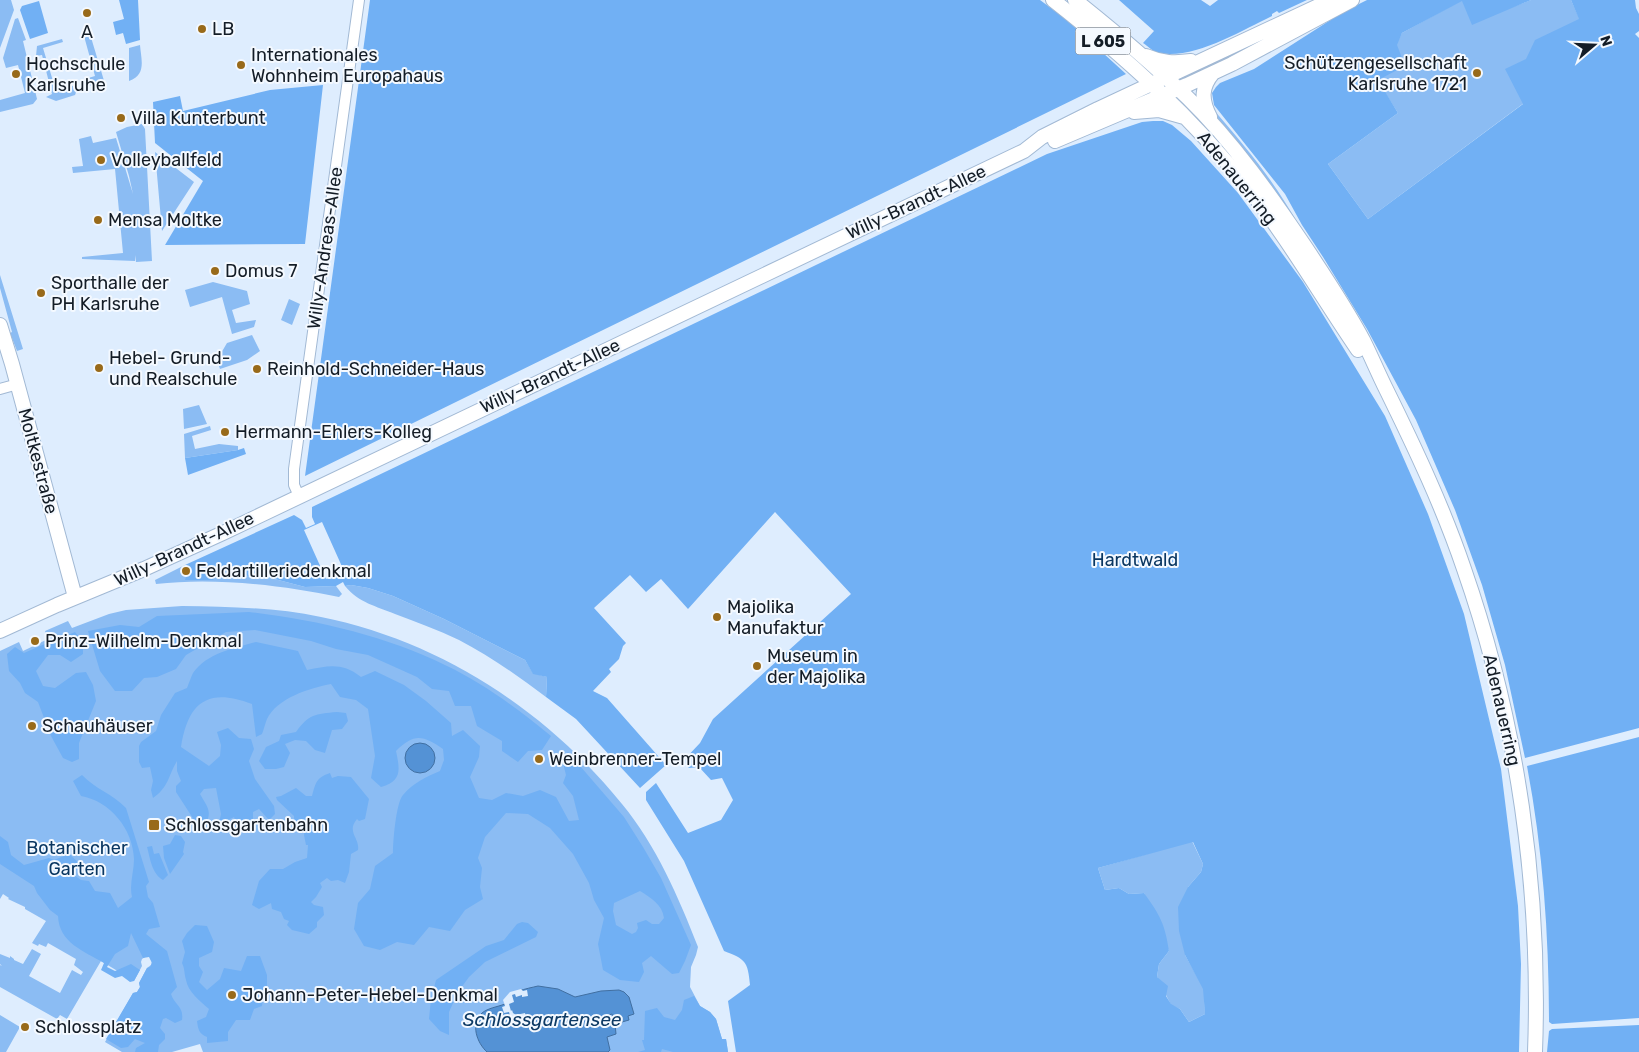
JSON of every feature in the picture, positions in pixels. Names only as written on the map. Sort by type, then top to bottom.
[{"type":"main road","name":"Adenauerring","points":[[1054,0],[1163,94],[1220,154],[1277,227],[1385,387]]},
{"type":"main road","name":"Adenauerring","points":[[1075,0],[1178,88],[1214,127],[1279,209],[1320,269],[1363,340],[1422,463],[1464,568],[1486,637],[1507,728],[1520,798],[1532,900],[1535,947],[1535,1052]]},
{"type":"main road","name":"Willy-Brandt-Allee","points":[[1024,151],[1042,138],[1166,77],[1331,0]]},
{"type":"main road","name":"Willy-Brandt-Allee","points":[[0,639],[6,629],[75,597],[144,569],[1024,151],[1046,145],[1214,72],[1352,0]]},
{"type":"main road","points":[[1139,53],[1152,59],[1170,63],[1205,59]]},
{"type":"main road","points":[[1214,72],[1205,86],[1203,98],[1214,127]]},
{"type":"main road","points":[[1118,114],[1159,110],[1187,118]]},
{"type":"main road","name":"Moltkestraße","points":[[0,325],[18,384],[75,597]]},
{"type":"street","name":"Willy-Andreas-Allee","points":[[299,496],[294,486],[294,469],[359,0]]},
{"type":"street","points":[[0,388],[18,384]]},
{"type":"green space","points":[[0,0],[11,0],[14,10],[0,48]]},
{"type":"green space","points":[[119,0],[138,0],[140,40],[126,44],[123,33],[116,35],[113,22],[124,19]]},
{"type":"green space","points":[[370,0],[1040,0],[1067,20],[1126,74],[305,476]]},
{"type":"green space","points":[[1119,0],[1201,0],[1210,6],[1218,0],[1307,0],[1279,13],[1277,11],[1272,16],[1217,43],[1187,52],[1172,54],[1157,52],[1143,43],[1154,31]]},
{"type":"green space","points":[[1367,0],[1531,0],[1472,25],[1462,1],[1402,33],[1397,45],[1405,66],[1378,80],[1398,113],[1328,164],[1368,219],[1523,104],[1505,69],[1526,59],[1535,40],[1579,19],[1571,0],[1635,0],[1639,14],[1639,31],[1635,34],[1639,38],[1639,728],[1525,758],[1505,665],[1482,585],[1455,510],[1416,420],[1367,329],[1302,225],[1285,194],[1214,105],[1212,93],[1220,83],[1254,69],[1343,12]]},
{"type":"green space","name":"Schützengesellschaft Karlsruhe 1721","points":[[1462,0],[1507,9],[1531,0],[1571,0],[1594,51],[1368,219],[1328,164],[1398,113],[1377,80],[1402,33]]},
{"type":"green space","points":[[39,1],[48,33],[30,39],[20,10],[22,6]]},
{"type":"green space","points":[[18,18],[26,40],[23,41],[37,99],[33,104],[0,112],[0,100],[25,93],[18,65],[6,68],[3,58],[15,19]]},
{"type":"green space","points":[[90,34],[105,84],[88,85],[85,79],[95,76],[84,36]]},
{"type":"green space","points":[[62,39],[63,42],[43,48],[56,91],[76,85],[77,90],[75,95],[56,101],[46,97],[52,94],[42,55],[36,56],[37,46]]},
{"type":"green space","points":[[140,45],[141,71],[135,78],[129,81],[129,48]]},
{"type":"green space","points":[[323,85],[305,244],[165,245],[203,181],[155,143],[153,102],[180,96],[183,111],[270,90]]},
{"type":"green space","points":[[1213,109],[1270,180],[1299,226],[1266,179],[1212,112]]},
{"type":"green space","name":"Hardtwald","points":[[1163,121],[1172,125],[1191,141],[1238,193],[1303,282],[1385,416],[1428,514],[1464,614],[1501,769],[1518,906],[1521,964],[1519,1052],[736,1052],[728,1001],[750,985],[748,971],[741,959],[724,951],[684,861],[646,800],[646,792],[656,783],[688,833],[721,820],[733,800],[722,778],[711,780],[699,767],[689,768],[683,761],[700,743],[713,719],[851,594],[775,512],[688,609],[661,579],[646,592],[630,575],[594,608],[626,643],[623,646],[619,659],[609,669],[611,672],[593,691],[607,698],[666,765],[640,788],[576,719],[546,697],[547,677],[533,674],[525,660],[444,619],[393,596],[368,588],[351,585],[345,586],[343,582],[336,586],[305,587],[263,576],[251,577],[234,572],[217,573],[213,580],[185,580],[192,573],[190,567],[185,565],[294,515],[302,520],[306,528],[315,524],[312,517],[312,507],[1047,154],[1142,122]],"holes":[[[322,522],[344,571],[326,579],[304,530]],[[1193,842],[1203,864],[1201,872],[1188,887],[1178,907],[1179,931],[1185,955],[1203,989],[1205,1014],[1189,1022],[1180,1009],[1171,1004],[1166,996],[1168,986],[1157,977],[1159,964],[1169,951],[1164,927],[1158,914],[1144,893],[1129,894],[1119,888],[1105,890],[1098,868]]]},
{"type":"green space","points":[[142,124],[145,129],[152,261],[136,262],[135,255],[135,261],[82,259],[82,257],[123,253],[115,169],[73,173],[72,167],[83,166],[79,139],[91,136],[93,143],[116,138],[133,194],[116,132],[127,127]]},
{"type":"green space","points":[[155,152],[194,182],[162,231]]},
{"type":"green space","points":[[0,275],[23,349],[17,351],[10,333],[12,332],[0,288]]},
{"type":"green space","points":[[213,282],[247,291],[250,304],[232,310],[236,323],[256,320],[254,327],[232,334],[222,297],[190,307],[185,290]]},
{"type":"green space","points":[[289,299],[300,304],[292,325],[281,320]]},
{"type":"green space","points":[[252,335],[260,351],[247,360],[220,369],[217,360],[227,343]]},
{"type":"green space","points":[[199,405],[207,424],[184,429],[183,409]]},
{"type":"green space","points":[[210,426],[211,430],[192,436],[195,449],[219,444],[238,446],[238,450],[185,458],[184,434]]},
{"type":"green space","points":[[244,448],[246,454],[188,475],[185,458]]},
{"type":"green space","points":[[185,565],[190,567],[192,574],[186,580],[198,579],[217,573],[234,572],[251,577],[263,576],[305,587],[336,586],[342,594],[339,597],[248,583],[201,581],[156,584],[155,580]]},
{"type":"green space","points":[[351,585],[393,596],[444,619],[525,660],[533,673],[547,677],[546,697],[504,667],[459,640],[362,600],[345,586]]},
{"type":"green space","name":"Botanischer Garten","points":[[182,606],[286,611],[365,628],[408,643],[488,684],[560,738],[622,804],[646,837],[666,872],[698,947],[691,967],[690,987],[700,1006],[710,1012],[716,1019],[722,1039],[726,1039],[728,1052],[203,1052],[200,1044],[172,1052],[122,1052],[105,1042],[133,993],[137,992],[140,987],[139,983],[147,968],[151,965],[150,957],[142,959],[142,966],[134,981],[101,961],[67,1019],[60,1015],[57,1019],[0,987],[0,965],[2,966],[0,964],[0,954],[10,958],[10,956],[23,964],[32,949],[41,954],[29,976],[60,993],[72,970],[81,975],[83,972],[74,965],[76,959],[48,943],[46,947],[32,943],[46,921],[25,909],[25,907],[8,899],[3,894],[0,899],[0,651],[19,642],[23,651],[48,639],[45,631],[68,621],[72,628],[109,614],[126,610]]},
{"type":"green space","points":[[249,612],[275,615],[351,631],[424,655],[488,689],[551,736],[542,750],[528,751],[518,762],[502,751],[502,741],[477,726],[471,706],[455,706],[449,691],[432,689],[417,677],[368,655],[255,630],[226,632],[186,655],[176,669],[157,677],[144,678],[132,691],[115,691],[100,671],[88,631],[120,625],[139,627],[157,616]]},
{"type":"green space","points":[[75,632],[83,642],[83,654],[71,662],[60,655],[48,655],[36,671],[43,686],[55,688],[76,673],[86,672],[93,685],[96,701],[79,743],[79,759],[72,762],[63,758],[51,736],[38,702],[25,693],[20,683],[9,671],[7,654],[15,647],[24,653],[54,640],[68,642],[68,635]]},
{"type":"green space","points":[[256,642],[298,651],[307,670],[335,666],[348,669],[361,677],[375,671],[404,685],[451,723],[452,736],[463,730],[480,746],[479,757],[470,777],[479,798],[492,800],[506,793],[523,796],[540,790],[556,797],[569,821],[579,820],[573,796],[563,783],[566,775],[562,759],[568,752],[624,817],[661,878],[691,945],[679,973],[672,974],[651,956],[642,963],[644,972],[639,982],[620,980],[603,970],[598,944],[604,918],[594,900],[589,883],[573,854],[550,828],[528,814],[506,813],[485,837],[478,858],[482,868],[480,887],[483,899],[465,910],[450,931],[429,927],[414,945],[397,942],[380,950],[364,946],[354,929],[358,903],[370,889],[375,866],[393,853],[395,822],[398,806],[403,795],[415,784],[440,771],[444,760],[443,749],[424,739],[419,738],[408,741],[396,751],[399,769],[396,778],[388,785],[381,787],[371,778],[375,756],[368,709],[356,700],[340,697],[331,684],[304,691],[278,705],[267,719],[262,734],[256,737],[252,704],[237,699],[212,698],[203,702],[195,709],[189,719],[181,747],[209,766],[220,756],[221,745],[217,732],[228,728],[239,738],[251,739],[254,749],[249,761],[255,779],[274,806],[275,814],[269,820],[259,809],[253,812],[253,821],[246,826],[237,825],[234,817],[228,820],[228,830],[222,832],[218,827],[221,814],[216,788],[204,789],[200,794],[208,809],[209,816],[205,825],[196,823],[176,792],[176,786],[181,781],[177,771],[177,761],[162,790],[153,798],[151,790],[153,781],[150,767],[142,768],[139,762],[139,746],[141,742],[156,731],[161,715],[175,693],[187,688],[193,673],[199,666],[221,652]],"holes":[[[640,891],[658,905],[664,918],[659,924],[652,924],[646,920],[637,923],[638,928],[632,934],[616,925],[613,911],[614,903]]]},
{"type":"green space","points":[[337,712],[346,713],[348,721],[342,729],[332,730],[325,753],[315,750],[306,741],[295,740],[285,744],[290,753],[284,767],[265,769],[259,761],[266,747],[279,741],[281,735],[296,732],[313,716]]},
{"type":"green space","points":[[1639,737],[1639,1018],[1552,1024],[1549,1022],[1548,958],[1541,862],[1527,766]]},
{"type":"green space","points":[[330,773],[332,778],[338,776],[351,777],[369,799],[365,819],[359,821],[357,819],[354,824],[353,831],[358,850],[351,854],[349,872],[345,883],[338,880],[331,881],[327,878],[320,883],[322,887],[311,902],[314,905],[323,907],[324,915],[317,922],[317,927],[309,934],[292,930],[287,925],[289,921],[284,919],[281,912],[272,909],[271,903],[259,909],[252,905],[259,881],[270,869],[283,869],[307,858],[308,845],[306,845],[304,830],[276,797],[296,788],[306,796],[312,796],[317,781]]},
{"type":"green space","points":[[82,775],[126,808],[149,882],[146,886],[148,897],[153,903],[160,927],[149,929],[146,934],[167,951],[177,987],[171,994],[182,1012],[182,1020],[175,1023],[166,1018],[163,1019],[160,1028],[165,1034],[165,1039],[159,1045],[158,1052],[135,1052],[136,1048],[145,1043],[135,1039],[128,1047],[121,1048],[106,1039],[133,993],[137,992],[140,987],[139,983],[152,963],[149,957],[143,958],[131,933],[128,946],[115,954],[107,967],[115,971],[131,964],[140,970],[134,981],[130,982],[122,976],[115,978],[101,970],[104,963],[68,940],[59,925],[58,916],[50,910],[34,886],[0,864],[0,836],[8,842],[11,855],[24,865],[49,858],[54,860],[69,854],[80,866],[74,870],[74,875],[81,880],[89,881],[95,891],[110,893],[118,908],[132,897],[131,887],[134,859],[129,837],[118,818],[110,810],[92,799],[81,796],[73,781]]},
{"type":"green space","points":[[175,835],[181,836],[185,842],[184,854],[170,874],[164,858],[163,846],[170,844]]},
{"type":"green space","points":[[1192,841],[1203,864],[1201,872],[1188,887],[1185,955],[1204,989],[1205,1014],[1189,1022],[1180,1009],[1171,1005],[1157,977],[1159,964],[1169,951],[1144,893],[1129,894],[1119,888],[1105,890],[1098,868]]},
{"type":"green space","points":[[152,846],[154,854],[159,853],[168,875],[163,880],[156,874],[150,861],[147,847]]},
{"type":"green space","points":[[522,922],[528,923],[538,932],[536,937],[485,962],[469,977],[458,992],[449,1012],[449,1035],[440,1031],[429,1019],[431,999],[436,980],[486,946],[504,940],[517,924]]},
{"type":"green space","points":[[195,925],[207,926],[214,942],[212,952],[199,958],[199,966],[203,972],[199,982],[207,990],[220,979],[224,968],[241,971],[247,956],[260,956],[267,975],[267,994],[263,998],[262,1006],[254,1009],[250,1020],[236,1020],[228,1032],[228,1041],[207,1043],[207,1037],[198,1029],[197,1021],[206,1017],[209,1009],[189,988],[182,963],[185,952],[182,941]]},
{"type":"green space","points":[[694,996],[700,1006],[710,1012],[716,1019],[722,1039],[726,1039],[728,1052],[673,1052],[662,1049],[661,1052],[638,1052],[645,1050],[642,1040],[644,1040],[645,1011],[657,1008],[664,1017],[675,1020],[682,1010],[684,1000]]},
{"type":"green space","points":[[0,1015],[20,1027],[6,1052],[0,1052]]},
{"type":"green space","points":[[1639,1025],[1639,1052],[1547,1052],[1549,1031],[1552,1029]]},
{"type":"water","points":[[420,743],[426,744],[434,752],[434,764],[426,772],[420,773],[414,772],[406,764],[405,758],[406,752],[414,744]]},
{"type":"water","name":"Schlossgartensee","points":[[538,986],[558,989],[575,997],[601,991],[619,990],[629,997],[634,1014],[628,1016],[629,1020],[622,1022],[620,1018],[614,1020],[612,1014],[606,1016],[608,1026],[615,1024],[616,1034],[607,1037],[610,1050],[608,1052],[487,1052],[480,1044],[476,1033],[478,1017],[487,1010],[505,1004],[514,993]]},
{"type":"pier","points":[[521,989],[523,991],[527,990],[528,996],[516,997],[515,994],[512,995],[514,1002],[509,1004],[513,1013],[516,1015],[525,1013],[526,1018],[518,1019],[518,1021],[512,1023],[509,1012],[504,1013],[502,1007],[505,1006],[503,1000],[510,992]]},
{"type":"place","name":"A","points":[[87,13]]},
{"type":"place","name":"LB","points":[[202,29]]},
{"type":"place","name":"Internationales Wohnheim Europahaus","points":[[241,65]]},
{"type":"place","name":"Schützengesellschaft Karlsruhe 1721","points":[[1477,73]]},
{"type":"place","name":"Hochschule Karlsruhe","points":[[16,74]]},
{"type":"place","name":"Villa Kunterbunt","points":[[121,118]]},
{"type":"place","name":"Volleyballfeld","points":[[101,160]]},
{"type":"place","name":"Mensa Moltke","points":[[98,220]]},
{"type":"place","name":"Domus 7","points":[[215,271]]},
{"type":"place","name":"Sporthalle der PH Karlsruhe","points":[[41,293]]},
{"type":"place","name":"Hebel- Grund- und Realschule","points":[[99,368]]},
{"type":"place","name":"Reinhold-Schneider-Haus","points":[[257,369]]},
{"type":"place","name":"Hermann-Ehlers-Kolleg","points":[[225,432]]},
{"type":"place","name":"Feldartilleriedenkmal","points":[[186,571]]},
{"type":"place","name":"Majolika Manufaktur","points":[[717,617]]},
{"type":"place","name":"Prinz-Wilhelm-Denkmal","points":[[35,641]]},
{"type":"place","name":"Museum in der Majolika","points":[[757,666]]},
{"type":"place","name":"Schauhäuser","points":[[32,726]]},
{"type":"place","name":"Weinbrenner-Tempel","points":[[539,759]]},
{"type":"place","name":"Schlossgartenbahn","points":[[154,825]]},
{"type":"place","name":"Johann-Peter-Hebel-Denkmal","points":[[232,995]]},
{"type":"place","name":"Schlossplatz","points":[[25,1027]]}]
